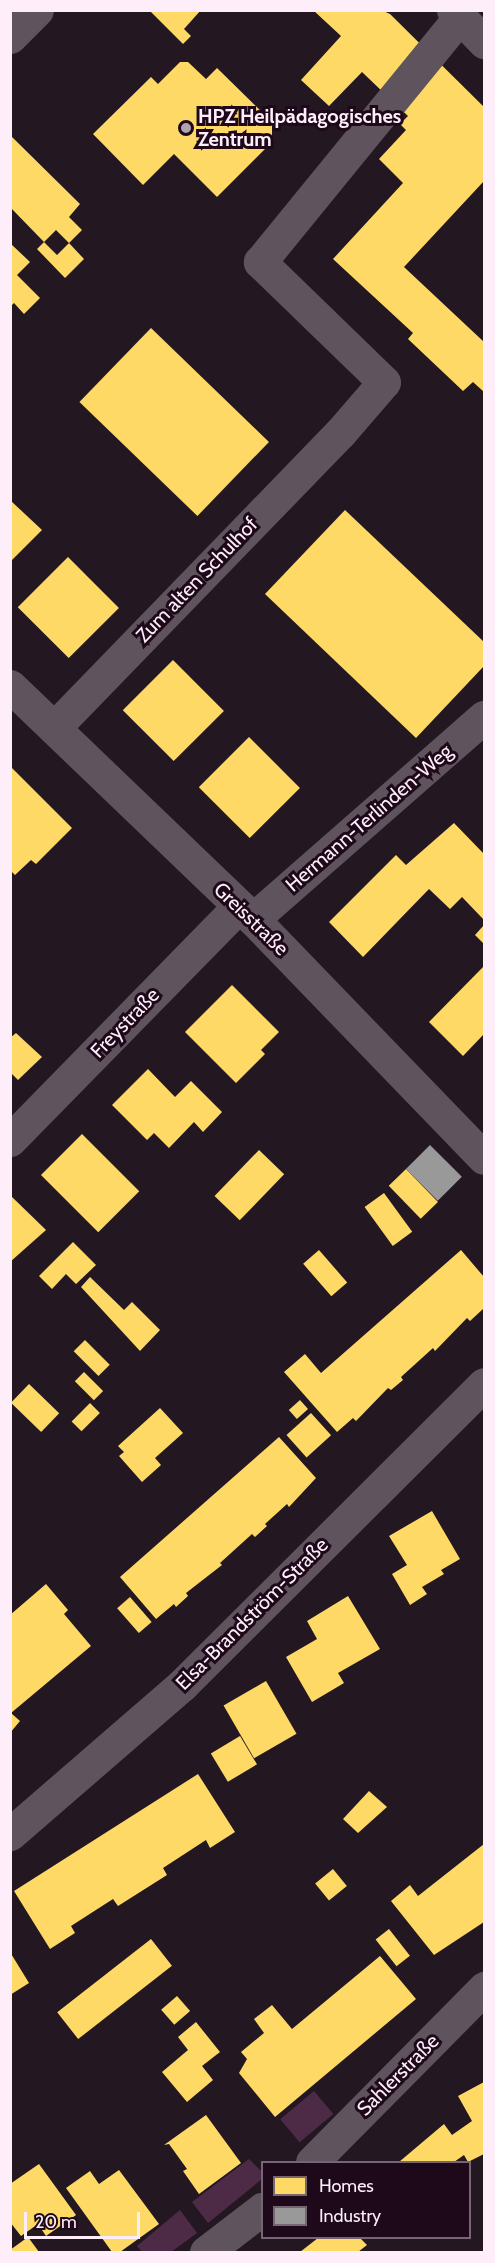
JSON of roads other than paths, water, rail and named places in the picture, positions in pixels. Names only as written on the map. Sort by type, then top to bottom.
[{"type":"street","points":[[10,37],[37,10]]},
{"type":"street","points":[[457,14],[484,42]]},
{"type":"street","name":"Zum alten Schulhof","points":[[54,728],[340,433],[384,382],[260,262],[457,14]]},
{"type":"street","name":"Greisstraße","points":[[10,686],[246,913],[484,1158]]},
{"type":"street","name":"Hermann-Terlinden-Weg","points":[[246,913],[484,717]]},
{"type":"street","name":"Freystraße","points":[[10,1140],[246,913]]},
{"type":"street","name":"Elsa-Brandström-Straße","points":[[10,1834],[182,1685],[484,1384]]},
{"type":"street","name":"Sahlerstraße","points":[[314,2161],[484,1988]]},
{"type":"street","points":[[206,2253],[261,2210]]},
{"type":"place","name":"HPZ Heilpädagogisches Zentrum","points":[[186,128]]}]
